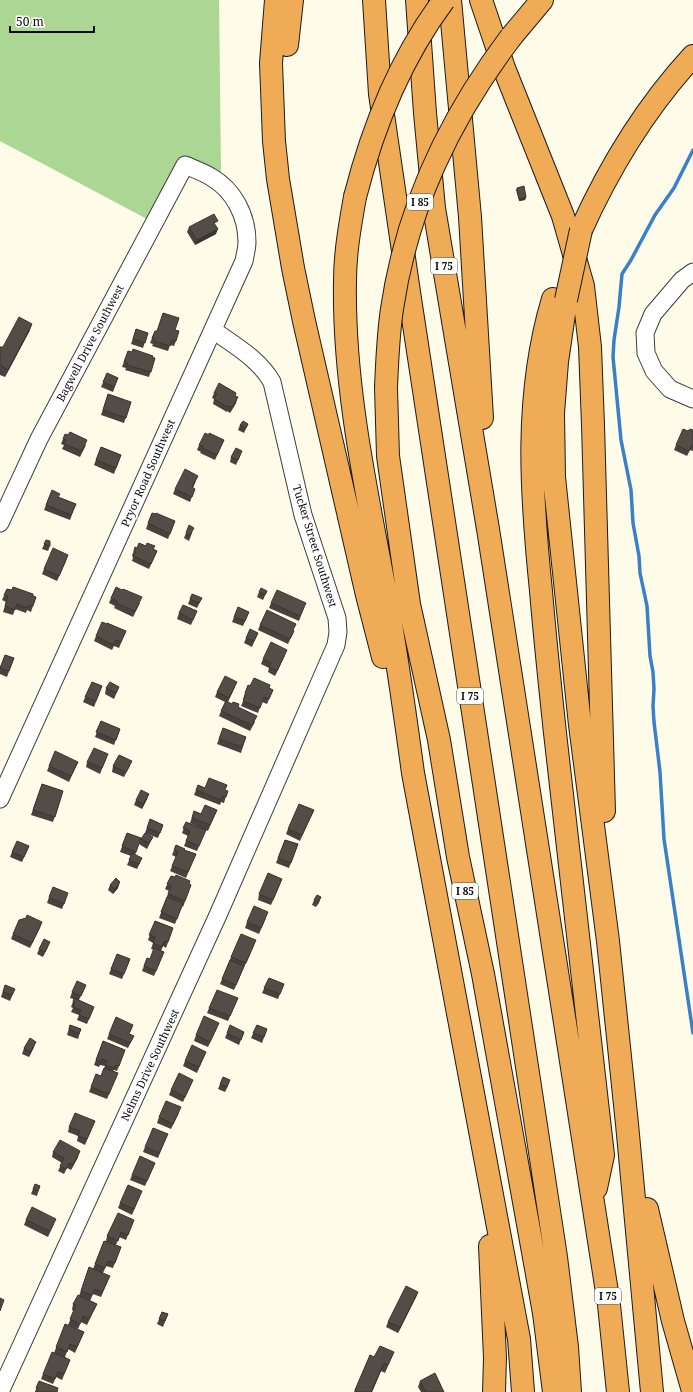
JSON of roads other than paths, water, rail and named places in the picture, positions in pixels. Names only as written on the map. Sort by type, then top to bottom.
[{"type":"highway","points":[[276,0],[271,63],[274,141],[278,179],[293,268],[368,595],[413,773]]},
{"type":"highway","points":[[292,0],[285,73],[284,129],[285,189],[293,268]]},
{"type":"highway","name":"I 75","points":[[374,0],[380,94],[408,292],[556,1257],[567,1347],[570,1392]]},
{"type":"highway","name":"I 75","points":[[417,0],[425,113],[434,208],[488,530],[593,1201],[609,1305],[618,1392]]},
{"type":"highway","points":[[444,0],[417,39],[402,67],[386,101],[368,150],[354,197],[348,235],[345,310],[352,402],[361,462],[401,686],[413,773],[519,1339],[523,1392]]},
{"type":"highway","points":[[450,0],[470,217],[488,530]]},
{"type":"highway","points":[[481,0],[504,68],[564,216],[583,286],[590,347],[593,417],[608,941]]},
{"type":"highway","name":"I 85","points":[[542,0],[487,68],[449,133],[424,187],[400,268],[392,308],[388,339],[386,388],[388,456],[409,604],[439,740],[458,857],[484,982],[544,1313],[554,1392]]},
{"type":"highway","points":[[593,1201],[603,1155],[535,535],[532,479],[534,411],[538,370],[549,314],[561,294],[582,230],[592,207],[631,138],[659,97],[693,56]]},
{"type":"highway","points":[[561,294],[553,413],[554,477],[580,725],[608,941],[652,1392]]},
{"type":"highway","points":[[627,1124],[672,1314],[693,1391]]},
{"type":"highway","points":[[480,1132],[486,1186],[491,1258],[495,1358],[494,1392]]},
{"type":"street","name":"Pryor Road Southwest","points":[[0,799],[244,261],[247,244],[246,227],[240,207],[227,189],[211,177],[185,165]]},
{"type":"street","name":"Bagwell Drive Southwest","points":[[0,524],[39,439],[185,165]]},
{"type":"street","points":[[693,272],[682,280],[653,314],[645,333],[646,353],[654,371],[670,388],[693,399]]},
{"type":"street","name":"Tucker Street Southwest","points":[[213,330],[258,363],[272,382],[303,514],[337,618],[338,632],[336,645],[296,736]]},
{"type":"street","name":"Nelms Drive Southwest","points":[[0,1392],[218,915],[296,736]]},
{"type":"waterway","points":[[693,150],[674,188],[655,215],[622,274],[613,357],[621,440],[631,490],[633,523],[639,556],[640,573],[647,606],[650,656],[653,672],[654,722],[660,772],[664,839],[693,1033]]}]
